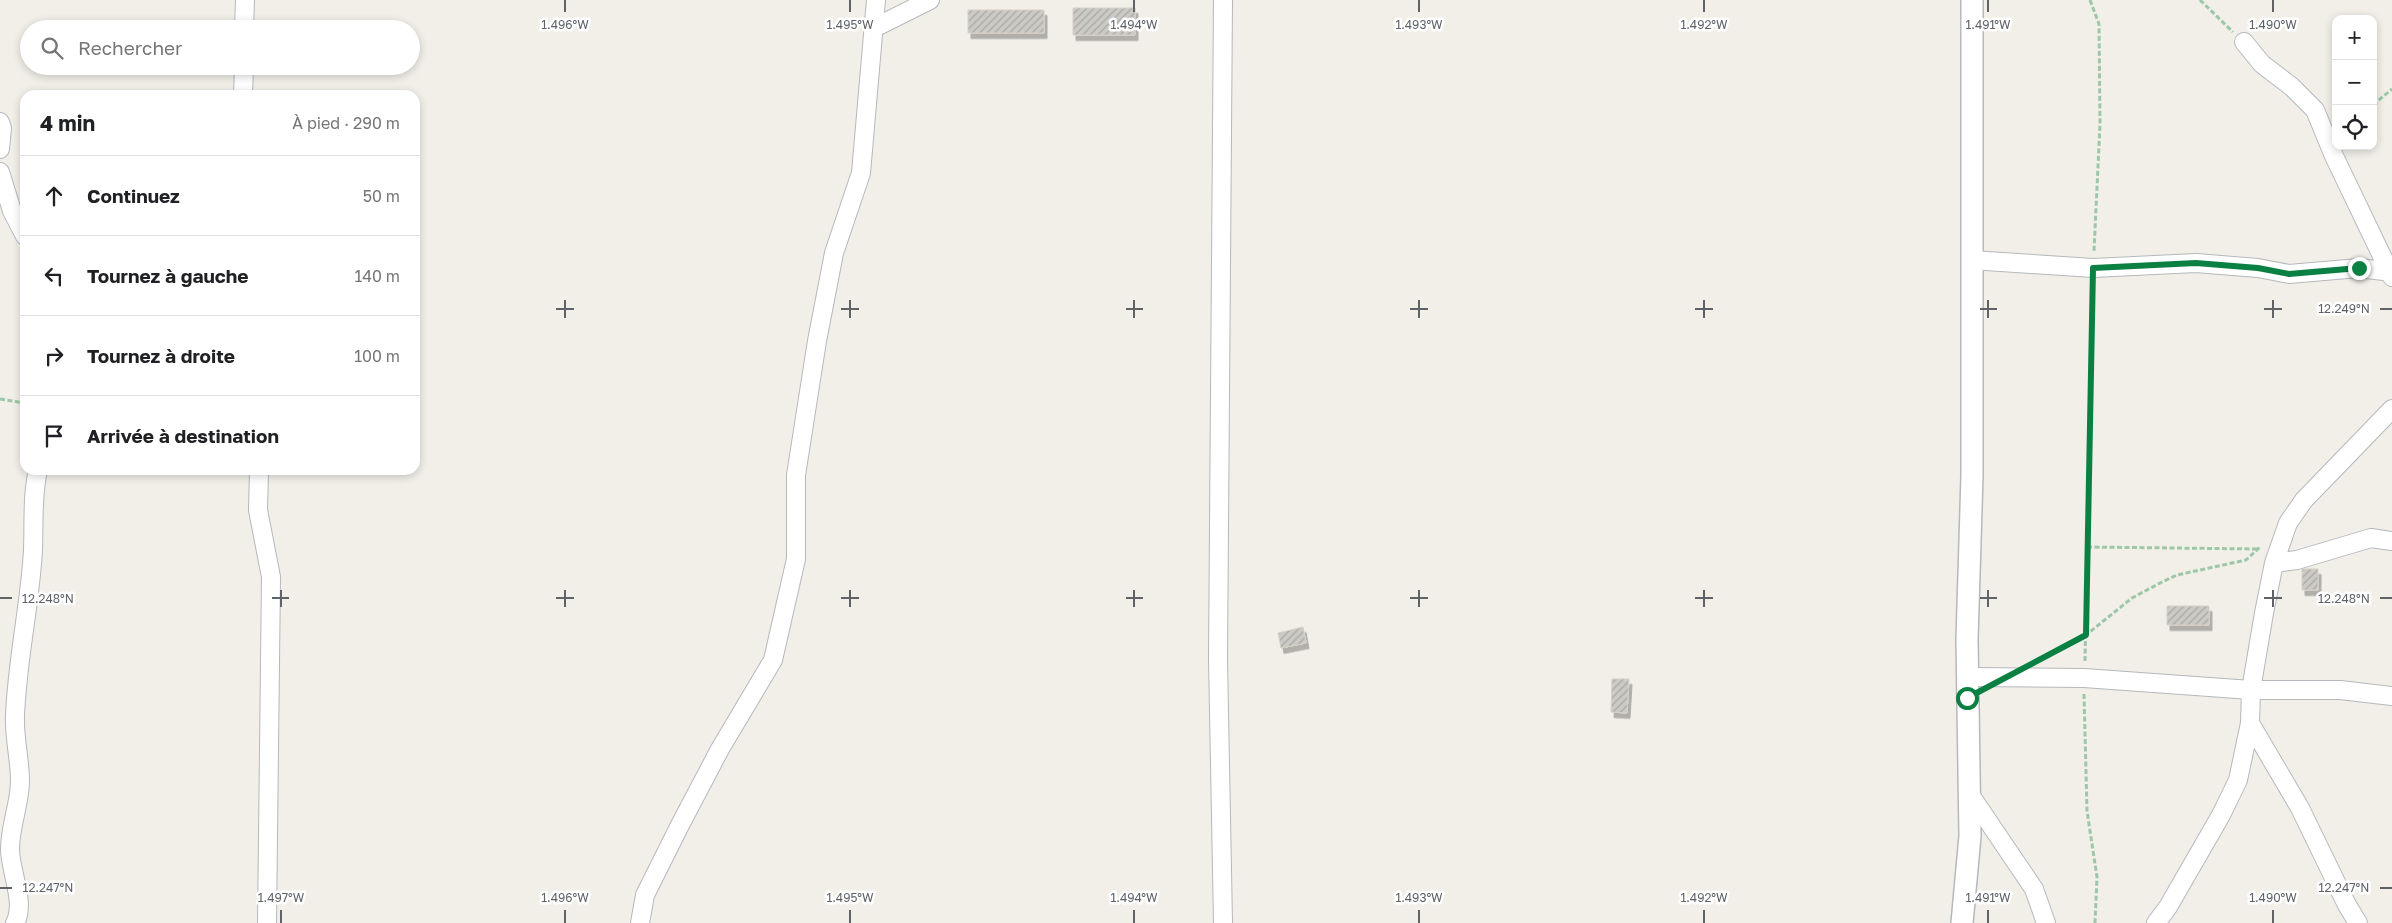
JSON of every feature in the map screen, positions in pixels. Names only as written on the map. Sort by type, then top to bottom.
[{"type":"street","points":[[244,20],[245,0]]},
{"type":"street","points":[[640,923],[646,895],[680,825],[720,749],[773,660],[796,559],[796,475],[816,341],[834,252],[862,173],[876,0]]},
{"type":"street","points":[[874,28],[930,0]]},
{"type":"street","points":[[1223,0],[1218,658],[1223,923]]},
{"type":"street","points":[[1962,923],[1970,836],[1967,676],[1972,476],[1972,0]]},
{"type":"street","points":[[2244,42],[2262,64],[2292,87],[2315,110],[2375,245],[2391,274]]},
{"type":"street","points":[[243,90],[244,75]]},
{"type":"street","points":[[0,122],[2,128],[0,149]]},
{"type":"street","points":[[0,172],[12,210],[20,226]]},
{"type":"street","points":[[1971,260],[2093,268],[2196,263],[2258,268],[2289,274],[2359,268],[2391,274]]},
{"type":"street","points":[[2156,923],[2173,898],[2221,815],[2238,780],[2250,723],[2251,690],[2274,563],[2288,522],[2304,500],[2392,410]]},
{"type":"street","points":[[15,923],[18,918],[19,902],[12,871],[10,846],[20,781],[15,715],[20,652],[33,550],[33,514],[37,475]]},
{"type":"street","points":[[259,475],[258,510],[271,577],[266,923]]},
{"type":"street","points":[[2274,563],[2297,560],[2371,538],[2392,541]]},
{"type":"street","points":[[1967,676],[2084,678],[2251,690],[2340,690],[2392,696]]},
{"type":"street","points":[[2250,723],[2300,808],[2346,905],[2358,923]]},
{"type":"street","points":[[1969,793],[2034,889],[2046,923]]},
{"type":"path","points":[[2090,0],[2099,24],[2100,124],[2093,268],[2084,678],[2088,811],[2098,877],[2095,923]]},
{"type":"path","points":[[2200,0],[2244,42]]},
{"type":"path","points":[[2377,102],[2392,89]]},
{"type":"path","points":[[0,399],[20,402]]},
{"type":"path","points":[[2034,663],[2086,635],[2132,598],[2162,582],[2177,576],[2246,560],[2264,542]]},
{"type":"path","points":[[2087,547],[2259,549],[2274,563]]},
{"type":"building","points":[[1073,8],[1135,8],[1135,35],[1073,35]]},
{"type":"building","points":[[968,10],[1044,10],[1044,33],[968,33]]},
{"type":"building","points":[[2302,569],[2318,569],[2318,590],[2302,590]]},
{"type":"building","points":[[2167,606],[2209,606],[2209,625],[2167,625]]},
{"type":"building","points":[[1303,627],[1306,643],[1281,648],[1278,633]]},
{"type":"building","points":[[1612,679],[1629,679],[1627,713],[1611,712]]},
{"type":"route","points":[[1967,698],[2086,635],[2093,268],[2166,266],[2196,263],[2226,267],[2258,268],[2289,274],[2359,268]]}]
